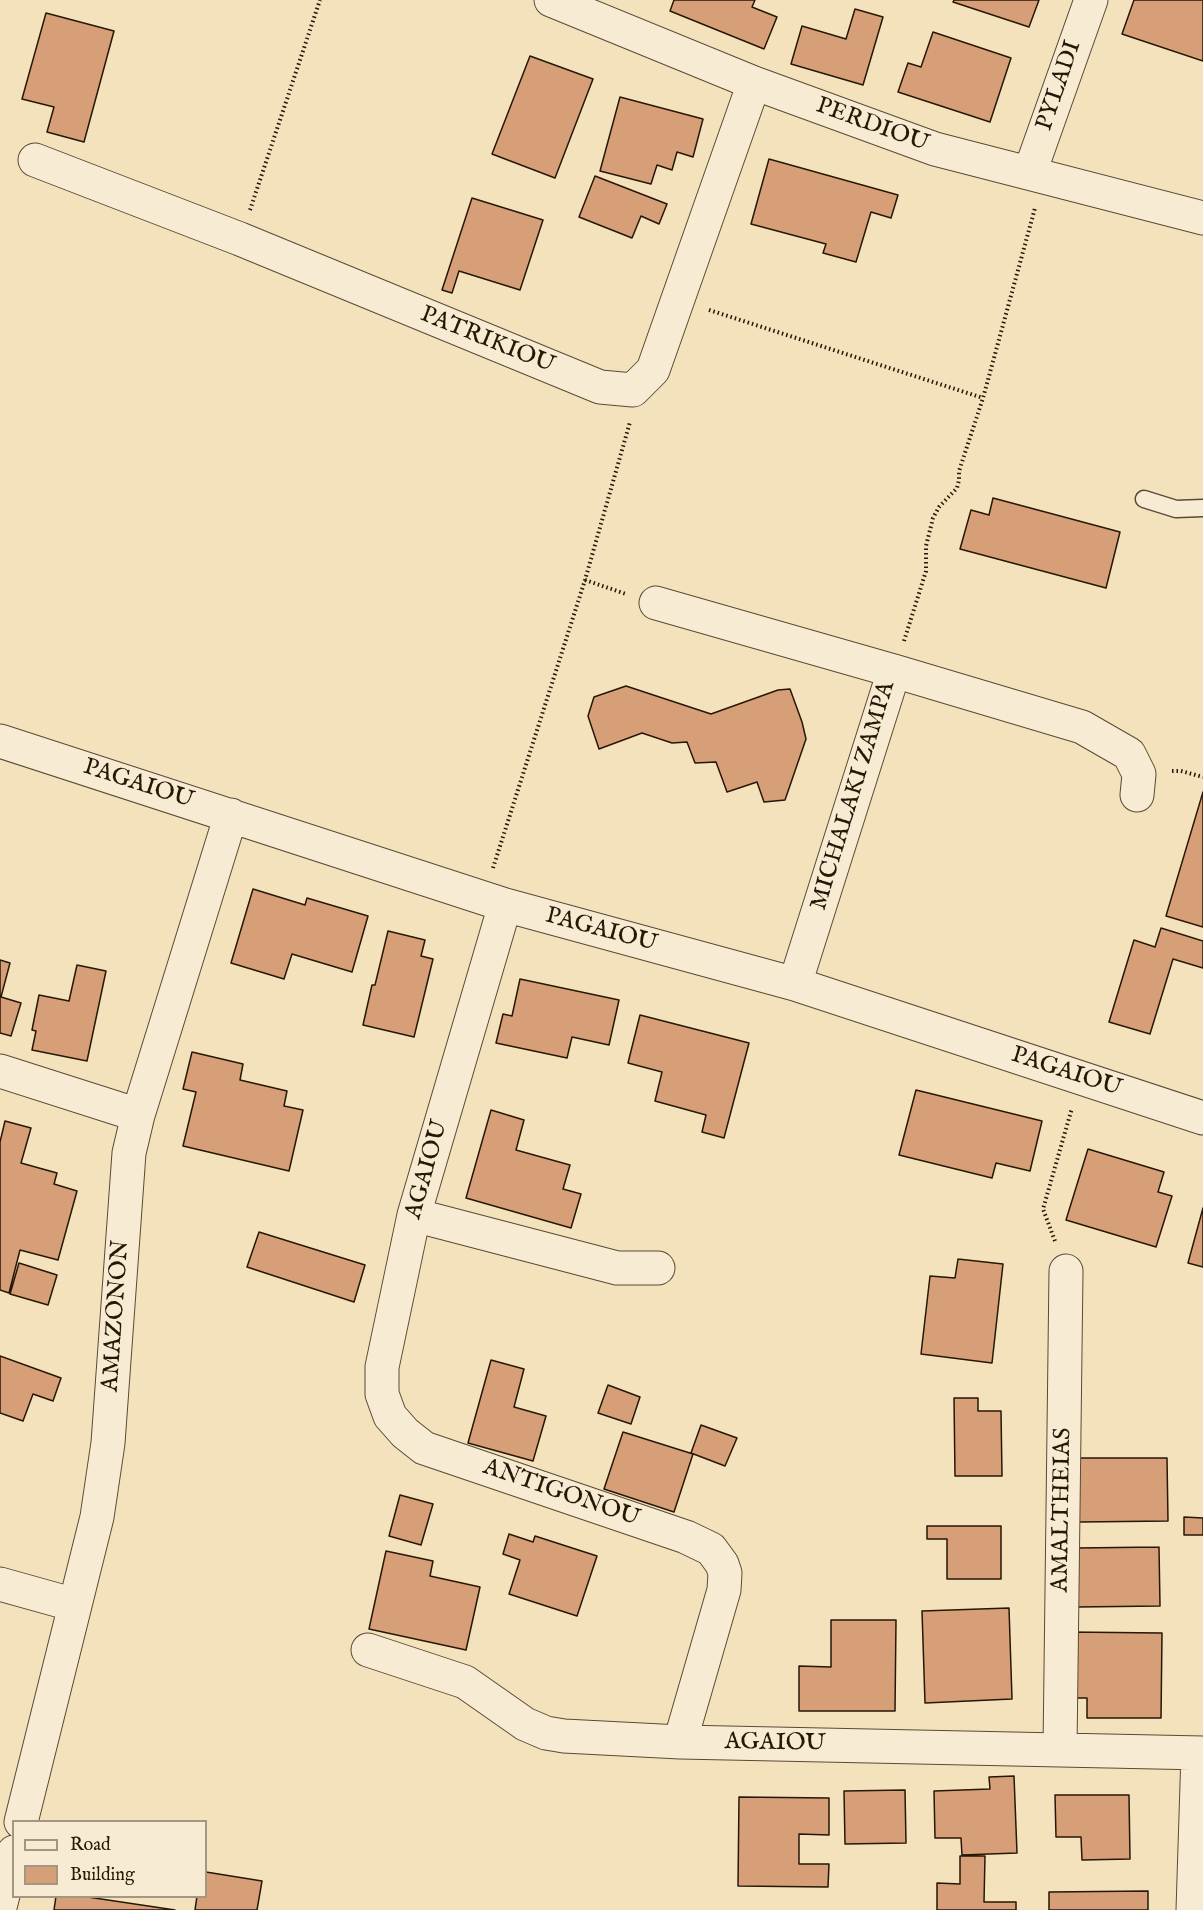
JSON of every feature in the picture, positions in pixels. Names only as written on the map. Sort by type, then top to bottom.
[{"type":"street","name":"PERDIOU","points":[[552,0],[754,83],[935,149],[1203,218]]},
{"type":"street","name":"PYLADI","points":[[1030,172],[1091,0]]},
{"type":"street","name":"PATRIKIOU","points":[[35,160],[240,239],[600,387],[633,390],[653,370],[754,83]]},
{"type":"street","name":"MICHALAKI ZAMPA","points":[[656,603],[894,671],[795,984]]},
{"type":"street","points":[[894,671],[1082,727],[1129,754],[1139,774],[1137,795]]},
{"type":"street","name":"PAGAIOU","points":[[0,741],[494,901],[795,984],[1203,1119]]},
{"type":"street","name":"AMAZONON","points":[[21,1820],[97,1517],[108,1443],[129,1154],[138,1115],[231,815]]},
{"type":"street","name":"AGAIOU","points":[[405,1433],[390,1416],[382,1394],[382,1367],[414,1215],[494,901]]},
{"type":"street","points":[[0,1071],[138,1115]]},
{"type":"street","points":[[414,1215],[617,1268],[658,1268]]},
{"type":"street","name":"AMALTHEIAS","points":[[1060,1749],[1066,1271]]},
{"type":"street","name":"ANTIGONOU","points":[[405,1433],[424,1448],[686,1537],[711,1549],[724,1573],[724,1590],[680,1742]]},
{"type":"street","points":[[0,1584],[75,1605]]},
{"type":"street","name":"AGAIOU","points":[[368,1650],[465,1682],[525,1724],[546,1733],[564,1736],[680,1742],[1200,1754]]},
{"type":"street","points":[[1193,1910],[1200,1754]]},
{"type":"street","points":[[0,1907],[12,1860]]},
{"type":"lane","points":[[1144,499],[1176,509],[1203,508]]},
{"type":"path","points":[[240,239],[320,0]]},
{"type":"path","points":[[894,671],[927,571],[926,546],[933,518],[939,507],[957,488],[959,471],[983,398],[1036,203],[1030,172]]},
{"type":"path","points":[[677,300],[983,398]]},
{"type":"path","points":[[494,901],[624,446]]},
{"type":"path","points":[[585,580],[656,603]]},
{"type":"path","points":[[1181,771],[1203,777]]},
{"type":"path","points":[[1066,1271],[1043,1209],[1080,1078]]},
{"type":"building","points":[[674,0],[755,0],[752,7],[777,17],[764,49],[670,11]]},
{"type":"building","points":[[954,0],[1039,0],[1029,27],[953,2]]},
{"type":"building","points":[[1134,0],[1203,0],[1203,61],[1122,34]]},
{"type":"building","points":[[855,9],[883,17],[863,85],[791,64],[802,26],[846,39]]},
{"type":"building","points":[[46,13],[114,31],[84,142],[47,132],[54,107],[22,99]]},
{"type":"building","points":[[933,32],[1011,58],[990,122],[898,92],[908,63],[921,67]]},
{"type":"building","points":[[530,56],[593,79],[555,178],[492,154]]},
{"type":"building","points":[[620,97],[703,119],[693,157],[677,152],[672,170],[657,165],[651,184],[600,171]]},
{"type":"building","points":[[769,159],[898,195],[891,218],[871,212],[856,262],[823,253],[826,244],[751,224]]},
{"type":"building","points":[[595,176],[667,204],[659,224],[641,216],[632,238],[579,217]]},
{"type":"building","points":[[472,198],[543,220],[520,290],[459,271],[452,293],[442,290]]},
{"type":"building","points":[[993,498],[1120,532],[1106,588],[960,549],[971,510],[989,515]]},
{"type":"building","points":[[626,686],[711,714],[778,690],[790,689],[806,739],[785,800],[764,802],[757,782],[727,792],[716,762],[695,763],[687,742],[672,743],[642,733],[599,749],[588,716],[594,697]]},
{"type":"building","points":[[1203,792],[1203,927],[1166,916]]},
{"type":"building","points":[[253,889],[305,905],[307,898],[368,916],[352,972],[292,954],[284,979],[231,963]]},
{"type":"building","points":[[1161,928],[1203,941],[1203,968],[1173,959],[1150,1034],[1109,1022],[1134,940],[1155,947]]},
{"type":"building","points":[[388,931],[425,940],[421,956],[433,959],[414,1037],[363,1025]]},
{"type":"building","points":[[0,960],[10,963],[1,997],[21,1003],[11,1036],[0,1033]]},
{"type":"building","points":[[77,965],[106,971],[87,1061],[32,1050],[36,1031],[32,1030],[39,995],[69,1001]]},
{"type":"building","points":[[520,979],[619,1000],[609,1045],[572,1037],[567,1058],[496,1043],[503,1014],[512,1016]]},
{"type":"building","points":[[640,1015],[749,1043],[724,1138],[702,1132],[706,1115],[655,1101],[662,1072],[628,1063]]},
{"type":"building","points":[[192,1052],[243,1064],[240,1080],[287,1091],[284,1106],[303,1110],[289,1171],[183,1146],[196,1092],[183,1089]]},
{"type":"building","points":[[916,1090],[1042,1121],[1030,1171],[996,1163],[992,1178],[899,1155]]},
{"type":"building","points":[[491,1110],[524,1120],[516,1150],[570,1165],[563,1189],[581,1194],[571,1228],[466,1198]]},
{"type":"building","points":[[5,1121],[31,1128],[21,1163],[57,1173],[54,1184],[77,1191],[58,1260],[20,1250],[9,1293],[0,1290],[0,1142]]},
{"type":"building","points":[[1088,1149],[1164,1172],[1158,1192],[1172,1196],[1156,1247],[1066,1220]]},
{"type":"building","points":[[1203,1208],[1203,1267],[1188,1263]]},
{"type":"building","points":[[259,1232],[365,1265],[354,1302],[247,1267]]},
{"type":"building","points":[[958,1259],[1003,1264],[992,1363],[921,1354],[930,1276],[955,1278]]},
{"type":"building","points":[[19,1263],[57,1275],[48,1305],[10,1294]]},
{"type":"building","points":[[0,1356],[61,1378],[53,1401],[33,1394],[23,1421],[0,1413]]},
{"type":"building","points":[[491,1360],[524,1369],[514,1407],[546,1416],[533,1461],[468,1443]]},
{"type":"building","points":[[608,1385],[640,1397],[631,1424],[598,1413]]},
{"type":"building","points":[[954,1398],[978,1398],[978,1411],[1001,1411],[1002,1476],[955,1476]]},
{"type":"building","points":[[701,1425],[737,1438],[725,1466],[691,1453]]},
{"type":"building","points":[[623,1432],[693,1454],[674,1512],[604,1489]]},
{"type":"building","points":[[1079,1458],[1167,1458],[1168,1521],[1079,1522]]},
{"type":"building","points":[[400,1495],[433,1504],[421,1545],[389,1536]]},
{"type":"building","points":[[1184,1517],[1203,1518],[1203,1535],[1184,1535]]},
{"type":"building","points":[[927,1526],[1001,1526],[1001,1579],[947,1579],[947,1539],[927,1539]]},
{"type":"building","points":[[509,1534],[533,1542],[535,1536],[597,1556],[577,1616],[509,1594],[520,1560],[503,1554]]},
{"type":"building","points":[[1159,1547],[1160,1606],[1076,1607],[1076,1548]]},
{"type":"building","points":[[386,1551],[433,1561],[430,1576],[480,1587],[466,1650],[369,1629]]},
{"type":"building","points":[[1009,1608],[1012,1699],[925,1703],[922,1611]]},
{"type":"building","points":[[831,1620],[896,1620],[895,1711],[799,1711],[799,1666],[831,1667]]},
{"type":"building","points":[[1068,1632],[1162,1633],[1161,1718],[1087,1718],[1087,1698],[1067,1698]]},
{"type":"building","points":[[1014,1776],[1017,1853],[962,1855],[961,1838],[935,1838],[934,1791],[990,1789],[989,1777]]},
{"type":"building","points":[[905,1790],[906,1843],[845,1844],[844,1791]]},
{"type":"building","points":[[1055,1795],[1129,1795],[1130,1859],[1082,1860],[1081,1837],[1056,1837]]},
{"type":"building","points":[[739,1797],[829,1798],[829,1835],[799,1834],[799,1864],[829,1864],[828,1887],[738,1886]]},
{"type":"building","points":[[960,1856],[985,1856],[984,1902],[1016,1902],[1016,1910],[937,1910],[937,1883],[960,1884]]},
{"type":"building","points":[[207,1872],[262,1881],[257,1910],[195,1910],[197,1898],[207,1898]]},
{"type":"building","points":[[1148,1891],[1148,1910],[1049,1910],[1049,1892]]},
{"type":"building","points":[[56,1898],[94,1898],[175,1910],[54,1910]]}]
